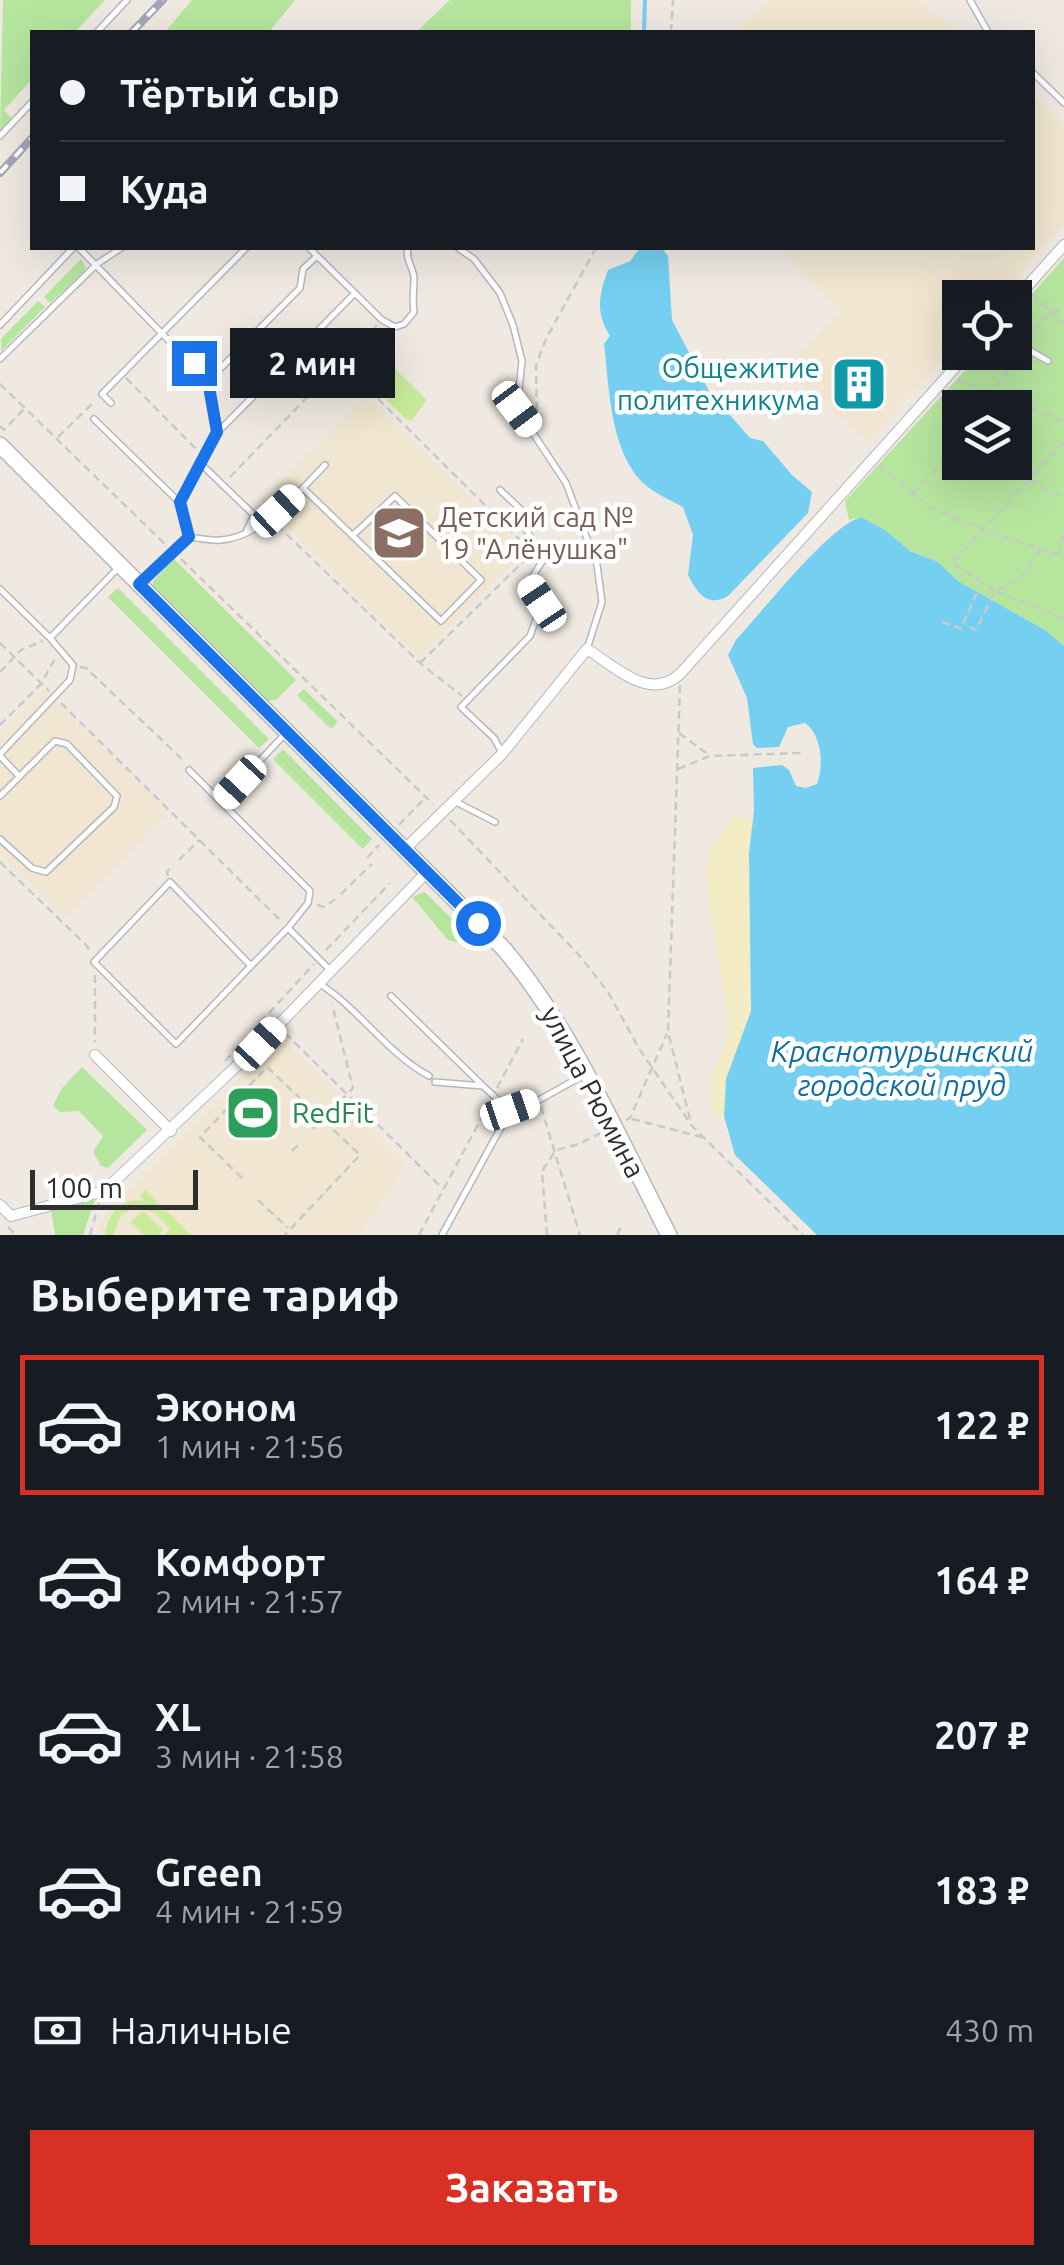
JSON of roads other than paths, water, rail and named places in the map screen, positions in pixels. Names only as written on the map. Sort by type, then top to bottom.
[{"type":"main road","name":"улица Рюмина","points":[[0,444],[504,949],[537,988],[669,1235]]},
{"type":"street","points":[[1032,281],[1064,244]]},
{"type":"street","points":[[404,849],[502,754],[587,649],[634,679],[655,687],[668,685],[716,638],[954,370]]},
{"type":"street","points":[[0,1205],[10,1216],[104,1191],[322,986],[330,969],[427,872]]},
{"type":"street","points":[[95,1055],[171,1131]]},
{"type":"lane","points":[[99,30],[128,0]]},
{"type":"lane","points":[[970,0],[987,30]]},
{"type":"lane","points":[[1035,75],[1064,103]]},
{"type":"lane","points":[[0,136],[30,104]]},
{"type":"lane","points":[[0,325],[74,250]]},
{"type":"lane","points":[[79,250],[97,264],[208,381],[217,432]]},
{"type":"lane","points":[[0,359],[97,264],[118,250]]},
{"type":"lane","points":[[112,403],[102,394],[244,250]]},
{"type":"lane","points":[[311,250],[382,320],[395,327],[404,324],[414,312],[414,278],[408,250]]},
{"type":"lane","points":[[461,250],[474,259],[500,293],[522,360],[517,409],[566,483],[597,565],[602,602],[587,649]]},
{"type":"lane","points":[[208,381],[300,288],[303,269],[317,256]]},
{"type":"lane","points":[[180,502],[217,432],[355,294]]},
{"type":"lane","points":[[1032,352],[1048,361]]},
{"type":"lane","points":[[94,419],[180,502],[189,537]]},
{"type":"lane","points":[[203,460],[254,515],[245,534]]},
{"type":"lane","points":[[139,584],[189,537],[222,540],[245,534],[269,518],[325,465]]},
{"type":"lane","points":[[302,488],[440,621],[480,580],[395,496],[352,536]]},
{"type":"lane","points":[[500,490],[532,520],[525,528],[544,558],[529,583],[542,603],[530,636],[461,706],[494,738],[502,754]]},
{"type":"lane","points":[[50,638],[121,565]]},
{"type":"lane","points":[[0,589],[73,665],[70,680],[0,755],[20,776]]},
{"type":"lane","points":[[221,802],[287,732]]},
{"type":"lane","points":[[0,796],[50,745],[62,741],[114,788],[117,802],[46,872],[32,868],[0,840]]},
{"type":"lane","points":[[189,770],[310,891],[308,903],[288,928],[176,1044],[94,962],[170,882],[250,966]]},
{"type":"lane","points":[[454,801],[495,822]]},
{"type":"lane","points":[[288,928],[330,969]]},
{"type":"lane","points":[[322,986],[341,998],[413,1068],[429,1076]]},
{"type":"lane","points":[[390,996],[510,1110]]},
{"type":"lane","points":[[442,1235],[510,1110],[539,1100],[586,1074]]},
{"type":"lane","points":[[435,1082],[483,1086]]},
{"type":"water","points":[[638,250],[664,250],[668,256],[672,320],[709,391],[750,438],[763,441],[812,492],[808,513],[721,599],[704,597],[688,575],[693,535],[683,507],[642,482],[631,469],[617,435],[604,344],[610,336],[600,311],[601,296],[608,270],[630,261]]},
{"type":"water","name":"Краснотурьинский городской пруд","points":[[861,517],[885,530],[910,551],[938,562],[958,581],[1045,630],[1064,646],[1064,1235],[817,1235],[735,1155],[724,1116],[726,1079],[751,1011],[749,853],[754,811],[753,768],[782,765],[789,770],[796,786],[806,788],[817,784],[821,760],[815,735],[805,723],[788,727],[779,747],[757,748],[753,744],[747,698],[728,655],[736,640],[814,552]]},
{"type":"waterway","points":[[644,30],[645,0]]},
{"type":"railway","points":[[134,30],[163,0]]},
{"type":"railway","points":[[0,173],[30,140]]},
{"type":"place","name":"Общежитие политехникума","points":[[859,384]]},
{"type":"place","name":"Детский сад № 19 \"Алёнушка\"","points":[[399,533]]},
{"type":"place","name":"RedFit","points":[[253,1113]]}]
